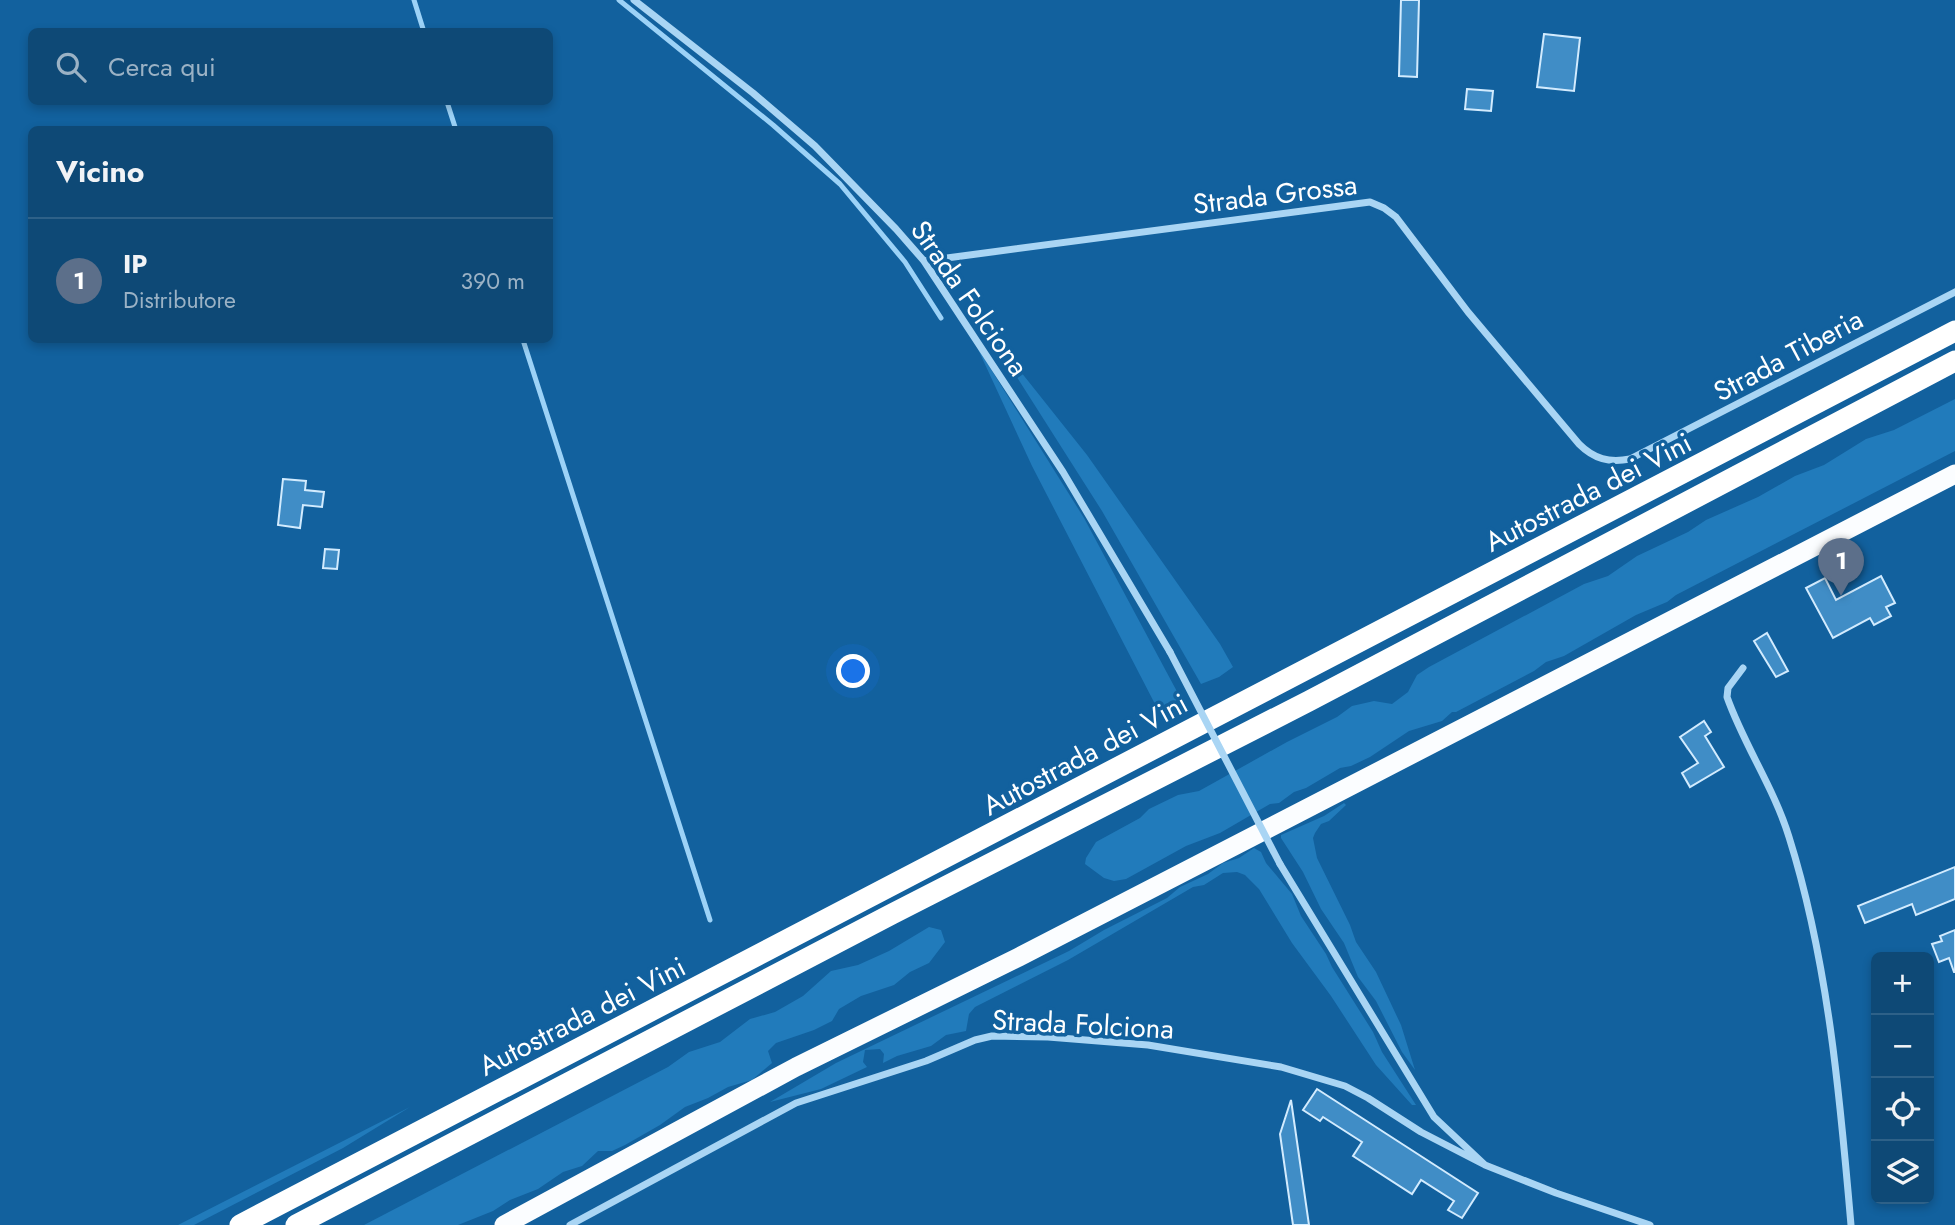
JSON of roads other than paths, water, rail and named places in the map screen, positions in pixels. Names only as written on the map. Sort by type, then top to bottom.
[{"type":"highway","name":"Autostrada dei Vini","points":[[240,1225],[1955,331]]},
{"type":"highway","name":"Autostrada dei Vini","points":[[296,1225],[880,920],[1309,701],[1955,361]]},
{"type":"highway","points":[[504,1225],[796,1067],[1019,957],[1955,474]]},
{"type":"street","name":"Strada Folciona","points":[[634,0],[754,93],[815,146],[924,261],[1063,472],[1170,652],[1280,864],[1434,1117],[1485,1165]]},
{"type":"street","name":"Strada Grossa","points":[[924,261],[1370,202],[1396,217],[1468,312],[1578,444],[1599,459]]},
{"type":"street","name":"Strada Tiberia","points":[[1599,459],[1615,462],[1630,459],[1955,292]]},
{"type":"street","points":[[1743,668],[1728,688],[1727,696],[1788,835],[1806,902],[1824,990],[1843,1125],[1851,1225]]},
{"type":"street","name":"Strada Folciona","points":[[570,1225],[788,1106],[926,1061],[975,1040],[992,1036],[1048,1037],[1148,1045],[1293,1070],[1345,1086],[1420,1132],[1485,1165],[1650,1225]]},
{"type":"waterway","points":[[414,0],[423,28]]},
{"type":"waterway","points":[[619,0],[773,125],[840,184],[905,262],[941,318]]},
{"type":"waterway","points":[[448,105],[455,126]]},
{"type":"waterway","points":[[524,343],[710,920]]},
{"type":"place","name":"IP","points":[[1841,596]]}]
